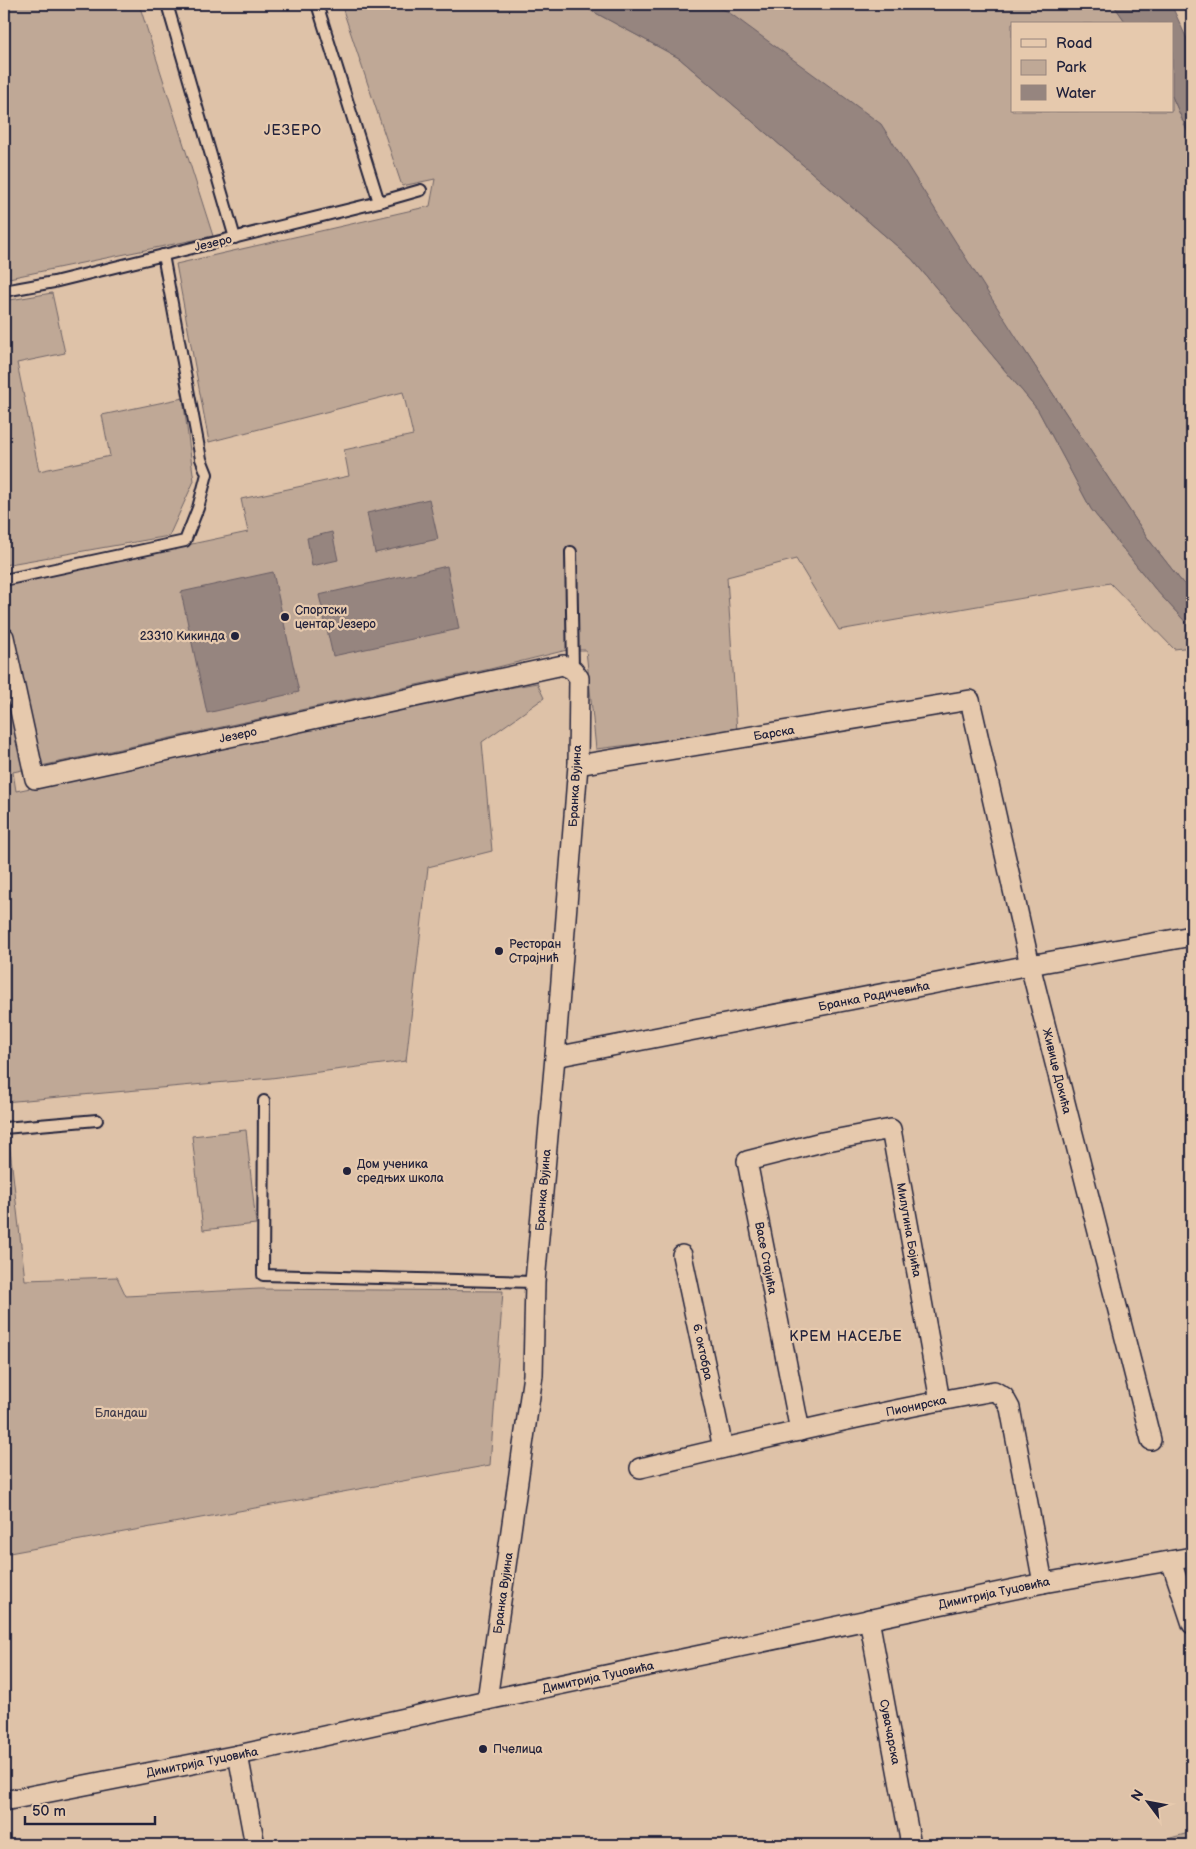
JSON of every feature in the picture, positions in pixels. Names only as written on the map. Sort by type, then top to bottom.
[{"type":"street","name":"Језеро","points":[[4,637],[35,779],[563,665],[576,674]]},
{"type":"street","name":"Бранка Вујина","points":[[487,1700],[533,1375],[535,1282],[578,765],[576,674]]},
{"type":"street","name":"Барска","points":[[578,765],[970,700]]},
{"type":"street","name":"Живице Докића","points":[[970,700],[1030,965],[1151,1440]]},
{"type":"street","name":"Бранка Радичевића","points":[[555,1057],[1030,965],[1192,936]]},
{"type":"street","name":"Милутина Бојића","points":[[822,1142],[891,1129],[940,1400]]},
{"type":"street","name":"Васе Стајића","points":[[800,1431],[747,1161],[822,1142]]},
{"type":"street","name":"6. октобра","points":[[682,1255],[723,1448]]},
{"type":"street","name":"Пионирска","points":[[640,1468],[940,1400],[994,1391],[1004,1397],[1010,1408],[1044,1582]]},
{"type":"street","name":"Димитрија Туцовића","points":[[4,1801],[238,1755],[487,1700],[1044,1582],[1192,1557]]},
{"type":"street","points":[[1171,1561],[1192,1624]]},
{"type":"street","name":"Сувачарска","points":[[869,1619],[911,1845]]},
{"type":"street","points":[[238,1755],[256,1845]]},
{"type":"lane","points":[[167,4],[235,238]]},
{"type":"lane","points":[[317,4],[379,202]]},
{"type":"lane","name":"Језеро","points":[[4,290],[54,282],[421,190]]},
{"type":"lane","points":[[4,580],[185,540],[198,508],[207,474],[201,459],[163,255]]},
{"type":"lane","points":[[571,552],[576,674]]},
{"type":"lane","points":[[264,1101],[263,1275],[535,1282]]},
{"type":"lane","points":[[4,1128],[97,1120]]},
{"type":"green space","points":[[4,4],[139,4],[213,236],[4,279]]},
{"type":"green space","points":[[341,4],[579,4],[679,58],[912,259],[1038,410],[1091,509],[1156,590],[1192,629],[1192,647],[1174,649],[1110,583],[839,630],[796,559],[727,577],[737,732],[596,749],[586,650],[567,650],[490,669],[13,772],[16,791],[470,695],[537,683],[544,698],[482,742],[492,851],[428,867],[406,1061],[271,1078],[4,1102],[4,584],[248,532],[241,499],[349,476],[344,450],[413,435],[403,392],[209,442],[176,264],[430,206],[435,179],[402,186]]},
{"type":"green space","points":[[708,4],[1113,4],[1126,22],[1011,22],[1011,112],[1174,112],[1174,101],[1192,142],[1192,591],[1182,582],[1149,540],[1023,348],[727,11]]},
{"type":"green space","points":[[52,293],[65,353],[17,363],[39,471],[110,456],[102,415],[183,398],[194,481],[169,536],[4,565],[4,301]]},
{"type":"green space","points":[[246,1130],[256,1224],[203,1230],[192,1136]]},
{"type":"green space","name":"Бландаш","points":[[9,1140],[25,1280],[117,1277],[126,1296],[259,1289],[503,1291],[490,1465],[4,1554],[4,1141]]},
{"type":"green space","points":[[1192,1832],[1192,1845],[1146,1845]]},
{"type":"water","points":[[579,4],[707,4],[727,11],[881,124],[1023,348],[1149,540],[1182,582],[1192,591],[1192,629],[1156,590],[1091,509],[1038,410],[912,259],[679,58]]},
{"type":"water","points":[[1113,4],[1171,4],[1192,50],[1192,142],[1174,101],[1174,22],[1126,22]]},
{"type":"water","points":[[429,499],[438,539],[375,553],[367,513]]},
{"type":"water","points":[[332,532],[338,560],[312,566],[307,538]]},
{"type":"water","points":[[447,566],[459,629],[333,656],[319,595]]},
{"type":"water","points":[[273,572],[299,692],[207,713],[181,592]]},
{"type":"place","name":"Спортски центар Језеро","points":[[285,617]]},
{"type":"place","name":"23310 Кикинда","points":[[235,636]]},
{"type":"place","name":"Ресторан Страјнић","points":[[499,951]]},
{"type":"place","name":"Дом ученика средњих школа","points":[[347,1171]]},
{"type":"place","name":"Пчелица","points":[[483,1749]]},
{"type":"district","name":"ЈЕЗЕРО","points":[[293,130]]},
{"type":"district","name":"КРЕМ НАСЕЉЕ","points":[[846,1336]]}]
